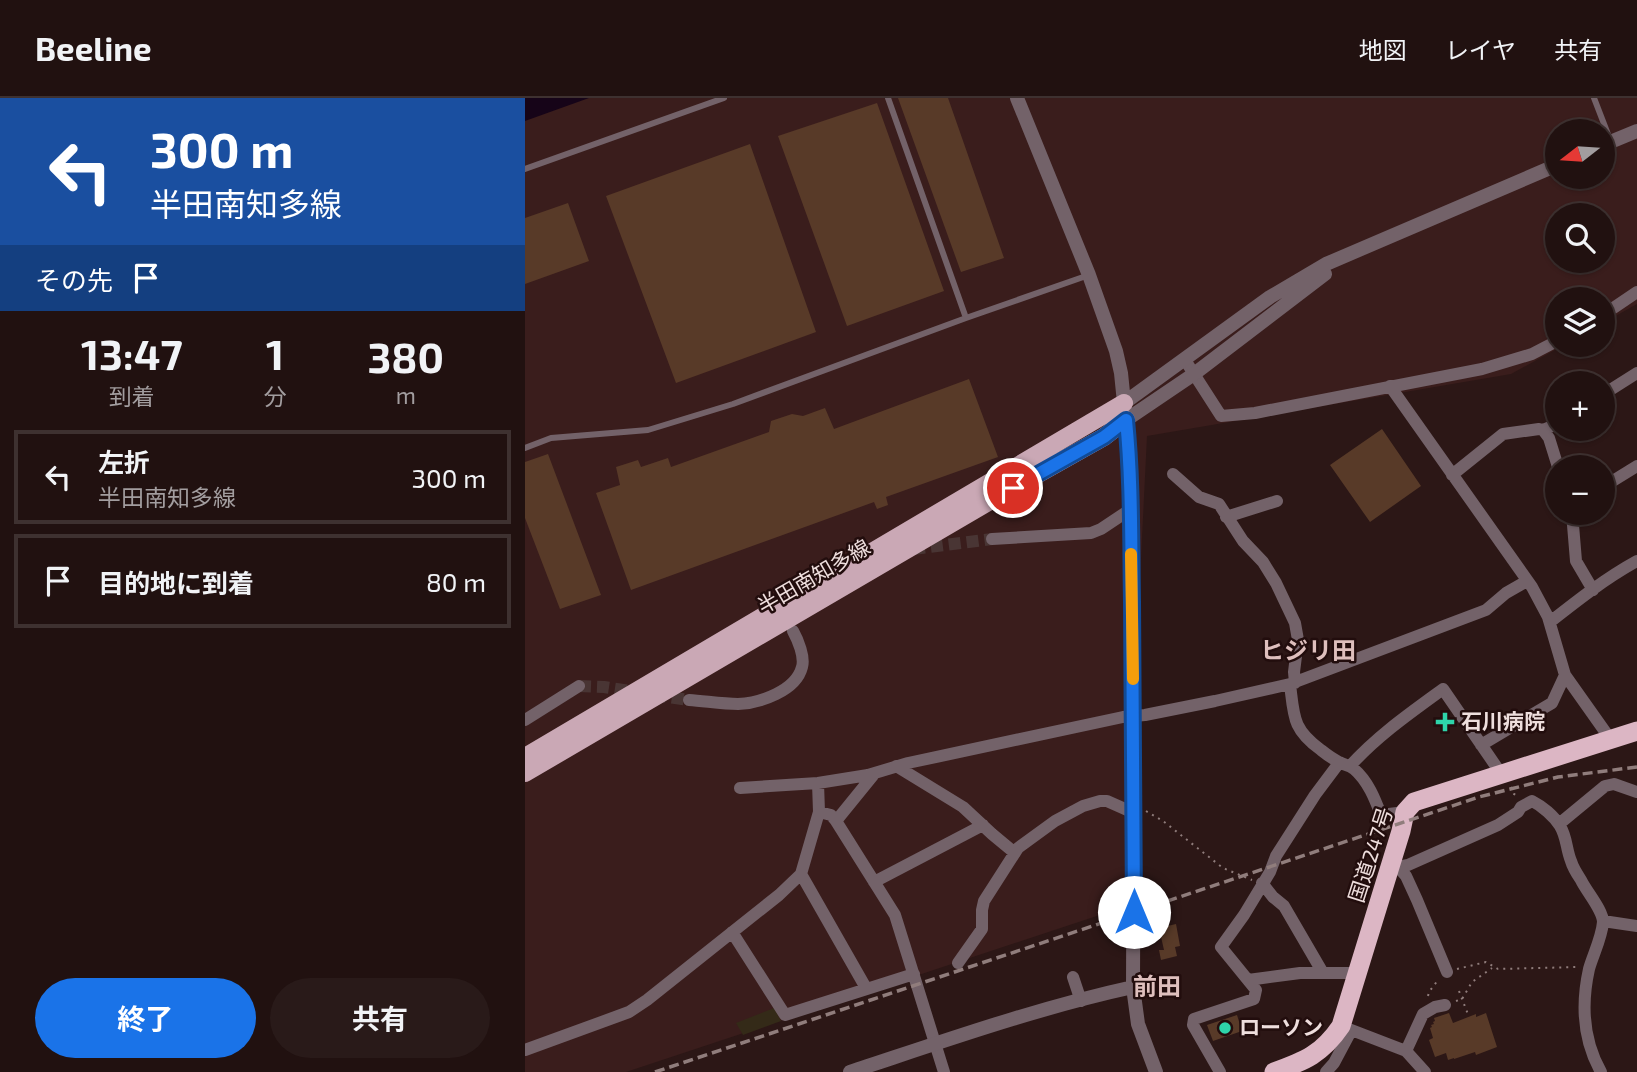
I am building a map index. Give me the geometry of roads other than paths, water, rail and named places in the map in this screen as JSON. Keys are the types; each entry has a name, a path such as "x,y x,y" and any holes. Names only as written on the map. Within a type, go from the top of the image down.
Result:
{"highway":[{"name":"国道247号","path":"1275,1072 1321,1051 1334,1036 1346,1029 1357,973 1394,866 1405,812 1414,802 1637,732"}],"main road":[{"name":"半田南知多線","path":"525,757 1125,412"},
{"name":"半田南知多線","path":"525,773 1104,437 1125,412"}],"street":[{"path":"1017,98 1089,275 1116,351 1125,412 1130,462 1134,716 1139,812 1133,988 1138,1024 1156,1072"},
{"path":"1615,140 1637,131"},
{"path":"1125,412 1185,360 1270,297 1327,264 1545,169"},
{"path":"1125,412 1194,373 1330,270 1399,232"},
{"path":"1615,306 1637,292"},
{"path":"1185,360 1220,416 1255,413 1482,369 1532,355 1545,348"},
{"path":"1615,387 1637,373"},
{"path":"1390,386 1527,582 1550,622 1565,675 1611,740"},
{"path":"1452,475 1503,434 1543,430 1549,438 1554,455"},
{"path":"1615,479 1637,466"},
{"path":"1174,474 1199,497 1219,505 1243,541 1263,562 1289,607 1298,640 1292,710 1302,734 1344,764 1367,785 1381,815 1405,812"},
{"path":"1226,517 1277,501"},
{"path":"992,539 1091,533 1131,509"},
{"path":"1573,525 1576,561 1593,590"},
{"path":"1550,622 1637,561"},
{"path":"740,788 818,783 875,773 896,766 1293,683 1486,610 1506,593 1527,582"},
{"path":"689,700 736,704 779,692 790,685 798,677 803,660 793,631"},
{"path":"1481,745 1552,703 1565,675"},
{"path":"525,720 579,686"},
{"path":"1220,1072 1193,1025 1194,1019 1254,999 1256,990 1221,947 1244,915 1270,872 1276,856 1315,795 1344,764 1443,689 1502,775"},
{"path":"896,766 964,807 1015,853"},
{"path":"836,821 875,773"},
{"path":"525,1049 629,1012 779,895 801,874 819,812 818,783"},
{"path":"1559,824 1605,786 1613,784 1637,792"},
{"path":"958,963 982,929 984,901 1018,848 1055,821 1083,806 1100,801 1139,812"},
{"path":"1394,866 1408,864 1498,825 1532,801 1540,805 1559,824 1570,860 1603,921 1590,967 1585,1029 1592,1056 1601,1072"},
{"path":"819,812 831,815 836,821 895,915 944,1072"},
{"path":"874,882 983,825"},
{"path":"1394,866 1406,876 1447,972"},
{"path":"801,874 866,988"},
{"path":"1262,884 1283,905 1323,973"},
{"path":"1603,921 1637,926"},
{"path":"732,932 785,1015 914,974"},
{"path":"1248,981 1300,973 1357,973"},
{"path":"1073,977 1081,1001"},
{"path":"850,1072 1042,1011 1133,988"},
{"path":"1406,1051 1423,1014 1445,1005"},
{"path":"1326,1072 1334,1063 1346,1029 1406,1051 1425,1072"}],"lane":[{"path":"525,169 724,98"},
{"path":"888,98 966,318"},
{"path":"1594,98 1600,119"},
{"path":"525,448 551,438 648,429 733,404 1089,275"}],"tunnel":[{"path":"913,549 992,539"},
{"path":"579,686 637,692"},
{"path":"654,695 689,700"}],"railway":[{"path":"655,1072 1479,797 1558,777 1637,767"}],"place":[{"name":"石川病院","path":"1445,722"},
{"name":"ローソン","path":"1225,1028"}],"district":[{"name":"ヒジリ田","path":"1308,651"},
{"name":"前田","path":"1157,987"}]}
